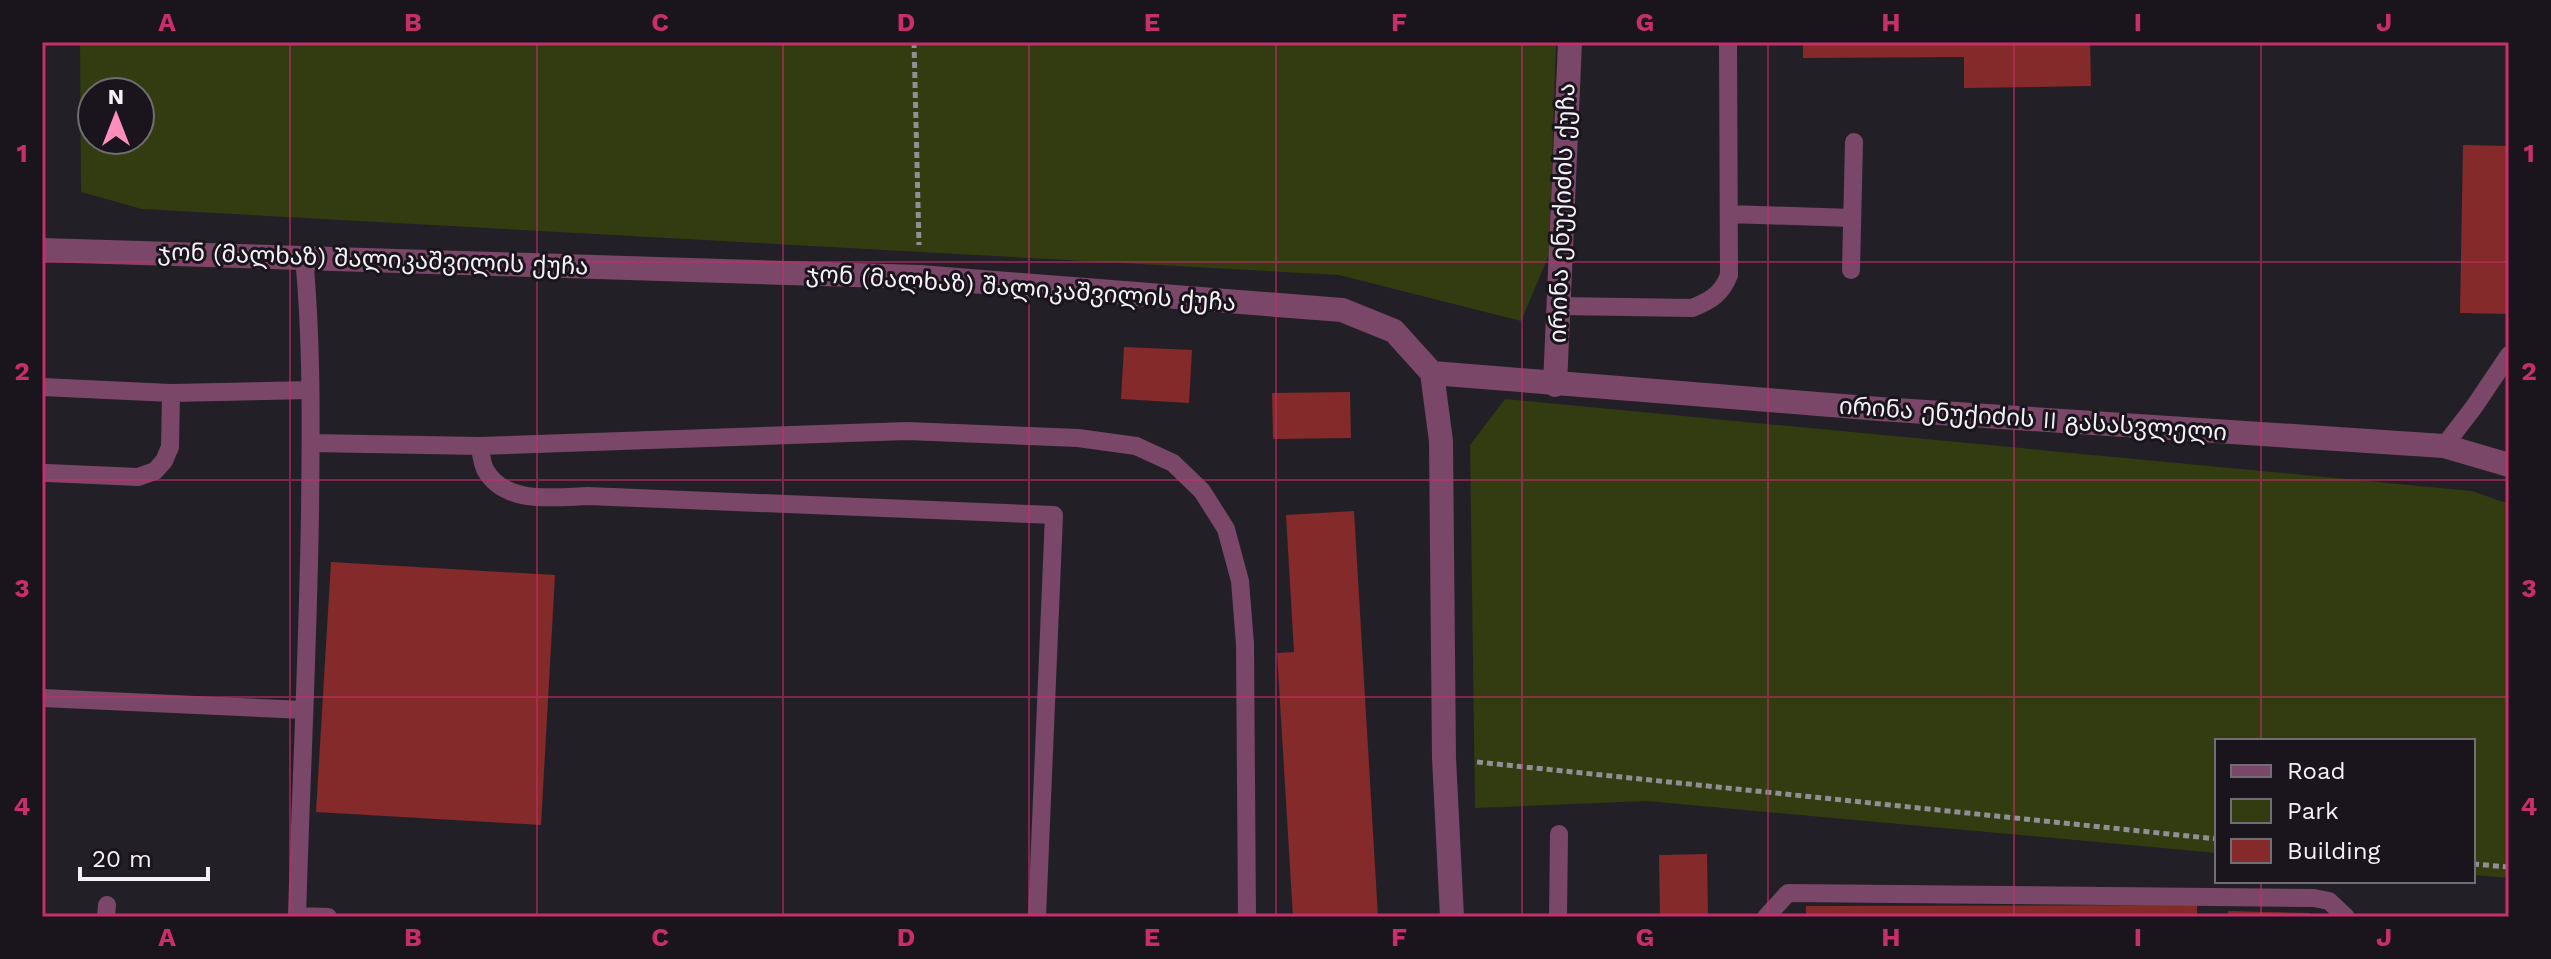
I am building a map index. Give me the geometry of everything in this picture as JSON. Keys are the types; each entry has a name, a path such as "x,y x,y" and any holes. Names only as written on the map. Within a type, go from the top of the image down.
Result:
{"street":[{"name":"ირინა ენუქიძის ქუჩა","path":"1555,385 1570,42"},
{"name":"ჯონ (მალხაზ) შალიკაშვილის ქუჩა","path":"42,250 920,277 1342,310 1394,331 1432,373"},
{"name":"ირინა ენუქიძის II გასასვლელი","path":"1432,373 1864,408 2444,446 2509,465"},
{"path":"1432,373 1441,441 1444,758 1452,917"}],"lane":[{"path":"1558,306 1692,308 1710,301 1724,288 1729,275 1728,42"},
{"path":"1851,270 1854,142"},
{"path":"1729,214 1852,218"},
{"path":"304,257 311,443 297,916 328,917"},
{"path":"2444,446 2509,355"},
{"path":"42,387 171,393 310,390"},
{"path":"47,473 138,477 155,471 170,447 171,393"},
{"path":"311,443 480,446 907,431 1078,438 1136,446 1173,463 1202,491 1226,529 1240,581 1245,644 1247,917"},
{"path":"480,446 485,471 503,489 535,498 588,496 1054,515 1037,917"},
{"path":"42,698 304,710"},
{"path":"1558,917 1559,834"},
{"path":"1766,917 1788,893 2314,898 2346,917"}],"path":[{"path":"914,42 920,277"},
{"path":"1444,758 2215,839"},
{"path":"2475,864 2509,867"}],"green space":[{"path":"80,42 1556,42 1549,255 1521,321 1339,275 142,209 81,192 81,156 156,156 156,76 80,76"},
{"path":"1505,399 2472,491 2509,504 2509,878 2475,875 2475,739 2215,739 2215,853 1647,801 1475,808 1470,445"}],"building":[{"path":"1803,42 2090,42 2091,86 1964,88 1964,57 1803,58"},
{"path":"2463,145 2509,146 2509,314 2460,313"},
{"path":"1124,347 1192,350 1189,403 1121,399"},
{"path":"1350,392 1351,438 1273,439 1272,393"},
{"path":"1354,511 1378,917 1293,917 1277,653 1294,652 1286,515"},
{"path":"331,562 555,575 541,825 316,812"},
{"path":"1707,854 1708,917 1660,917 1659,855"},
{"path":"2197,905 2197,917 1806,917 1806,906"},
{"path":"2228,911 2310,913 2310,917 2228,917"}]}
